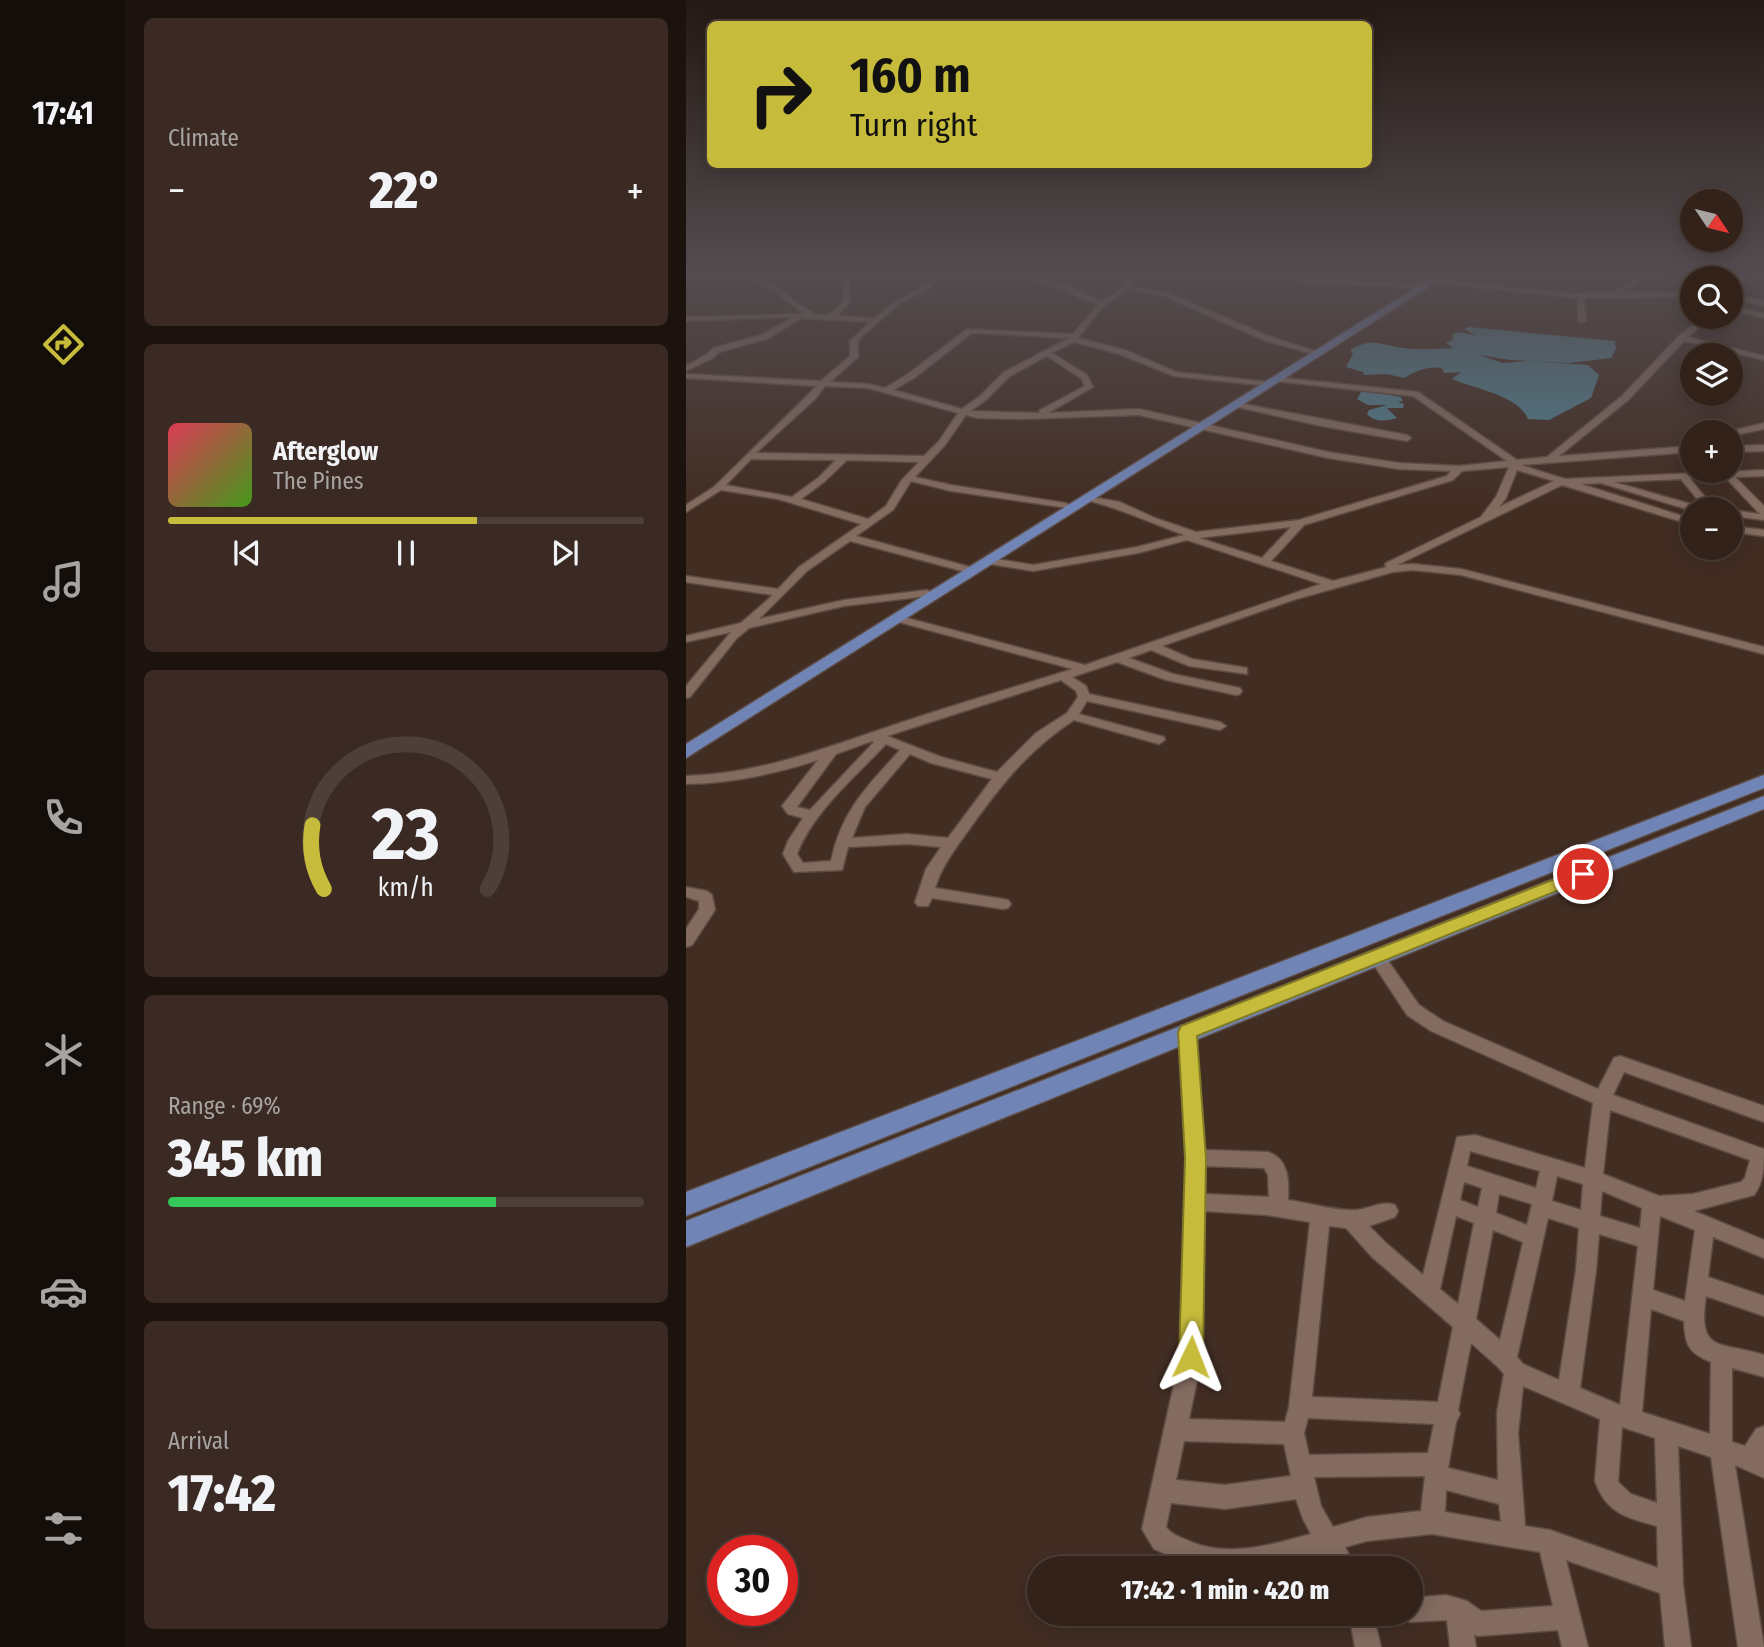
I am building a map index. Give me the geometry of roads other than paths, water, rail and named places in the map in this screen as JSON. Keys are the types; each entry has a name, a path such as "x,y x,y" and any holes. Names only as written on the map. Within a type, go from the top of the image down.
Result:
{"main road":[{"path":"686,742 1322,350"},
{"path":"686,752 1206,422"},
{"path":"686,1204 1764,781"},
{"path":"686,1234 1764,802"},
{"path":"1276,972 1291,992"}],"street":[{"path":"686,369 716,350"},
{"path":"686,509 719,487 812,397 822,384 854,357 854,350"},
{"path":"887,390 945,350"},
{"path":"686,694 743,625 781,593 803,569 894,504 908,478 927,459 963,412 983,398 1007,374 1055,350"},
{"path":"1115,350 1174,374 1347,389 1386,389 1415,394 1514,465 1560,482 1680,518"},
{"path":"1303,350 1316,354"},
{"path":"1549,460 1625,398 1671,350"},
{"path":"1731,350 1764,358"},
{"path":"1036,416 1089,387 1084,377 1072,367 1049,354"},
{"path":"686,376 868,386 963,412 986,415 1036,416 1123,411 1206,422 1370,463 1459,469 1680,450"},
{"path":"1236,404 1312,424 1389,435"},
{"path":"1743,430 1764,426"},
{"path":"1652,451 1680,445"},
{"path":"1743,449 1764,448"},
{"path":"749,456 927,459"},
{"path":"794,500 844,458"},
{"path":"1484,519 1500,498 1514,465"},
{"path":"990,561 1033,568 1138,550 1192,537 1300,523 1450,478 1459,469"},
{"path":"1743,473 1764,473"},
{"path":"686,780 715,781 730,778 877,739 1118,658 1242,612 1377,572 1560,482 1680,475"},
{"path":"1634,477 1643,493"},
{"path":"908,478 1065,506"},
{"path":"1595,480 1680,502"},
{"path":"1689,483 1700,497"},
{"path":"1736,483 1764,512"},
{"path":"719,487 794,500 870,523"},
{"path":"1750,496 1764,495"},
{"path":"1089,498 1117,503 1192,537 1335,585"},
{"path":"1743,514 1764,517"},
{"path":"1263,563 1300,523"},
{"path":"1743,530 1764,533"},
{"path":"848,537 966,569"},
{"path":"1377,572 1413,567 1461,572 1764,651"},
{"path":"686,579 781,593"},
{"path":"686,639 844,603 927,593"},
{"path":"899,619 1084,668"},
{"path":"1150,645 1189,662 1243,671"},
{"path":"1118,658 1196,685 1236,691"},
{"path":"1003,904 924,897 928,877 1000,777 1041,736 1072,716 1084,697 1082,689 1062,675"},
{"path":"1084,697 1220,726"},
{"path":"1072,716 1159,740"},
{"path":"877,739 955,766 1000,777"},
{"path":"877,739 792,846 792,859 799,868 837,866 842,843 859,804 909,748"},
{"path":"814,815 793,811 789,806 831,752"},
{"path":"842,843 907,839 951,843"},
{"path":"686,892 702,895 707,899 707,910 686,941"},
{"path":"1376,956 1413,1010 1425,1019 1602,1100 1762,1156 1754,1183 1747,1189 1693,1203 1654,1203"},
{"path":"1188,1032 1196,1158 1191,1357 1154,1529 1162,1541 1203,1559 1228,1562 1272,1557 1367,1530 1432,1522 1550,1542 1671,1585"},
{"path":"1568,1393 1591,1222 1602,1100 1620,1063 1764,1114"},
{"path":"1429,1291 1463,1143 1475,1143 1593,1180 1764,1249"},
{"path":"1196,1158 1268,1160 1276,1165 1278,1171 1279,1208"},
{"path":"1514,1537 1508,1395 1510,1366 1550,1166"},
{"path":"1456,1171 1591,1222 1648,1240"},
{"path":"1432,1522 1436,1470 1449,1415 1463,1325 1492,1183"},
{"path":"1196,1202 1279,1208 1352,1221 1366,1220 1388,1211"},
{"path":"1654,1203 1643,1296 1621,1416 1605,1481 1614,1499 1669,1518"},
{"path":"1448,1204 1534,1237"},
{"path":"1320,1215 1300,1407 1293,1433 1311,1511 1337,1556"},
{"path":"1352,1221 1379,1250 1429,1291 1510,1366 1621,1416 1721,1448 1757,1463 1764,1437"},
{"path":"1704,1224 1695,1315 1696,1341 1701,1347 1726,1357 1764,1366"},
{"path":"1697,1287 1706,1286 1764,1306"},
{"path":"1643,1296 1695,1315"},
{"path":"1726,1357 1721,1365 1721,1448 1751,1647"},
{"path":"1300,1407 1449,1415"},
{"path":"1175,1430 1293,1433"},
{"path":"1666,1430 1671,1585 1678,1647"},
{"path":"1162,1490 1225,1497 1302,1476 1436,1470 1511,1495"},
{"path":"1550,1542 1575,1647"},
{"path":"1423,1609 1446,1607 1458,1610 1478,1624 1567,1617"},
{"path":"1458,1610 1463,1647"},
{"path":"1364,1626 1368,1647"}],"water":[{"path":"1350,350 1616,350 1611,358 1569,363 1510,360 1479,355 1503,363 1528,361 1588,365 1599,375 1591,398 1549,420 1528,419 1523,411 1506,398 1452,379 1461,372 1444,373 1442,368 1431,368 1404,378 1387,374 1364,375 1363,372 1346,367 1353,354"},
{"path":"1361,392 1401,397 1403,401 1398,402 1404,404 1403,408 1387,408 1397,418 1381,421 1370,417 1367,414 1369,410 1387,405 1368,405 1357,399"}]}
